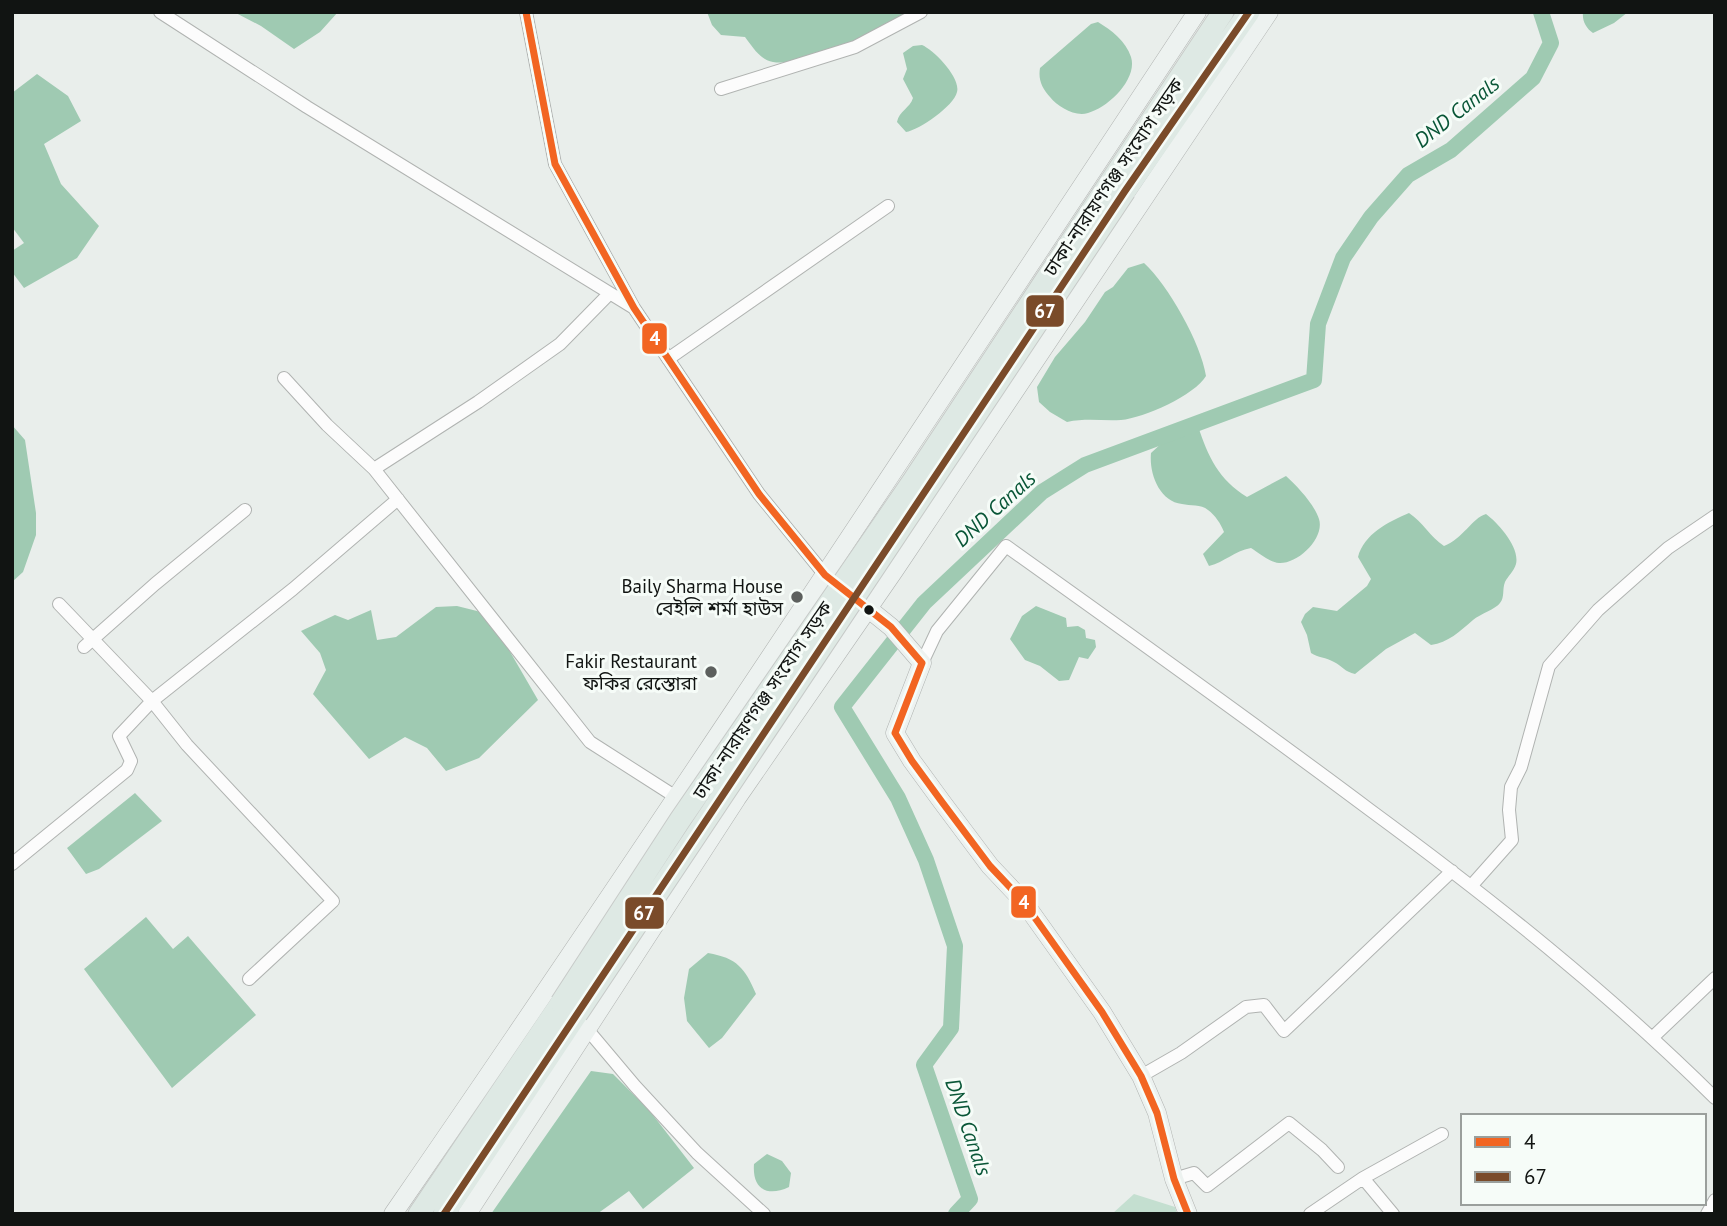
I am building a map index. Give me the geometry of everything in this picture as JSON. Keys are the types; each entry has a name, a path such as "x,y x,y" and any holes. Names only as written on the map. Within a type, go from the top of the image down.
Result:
{"main road":[{"name":"ঢাকা-নারায়ণগঞ্জ সংযোগ সড়ক","path":"419,1214 529,1067 575,1015 1155,130 1223,12"},
{"name":"ঢাকা-নারায়ণগঞ্জ সংযোগ সড়ক","path":"1155,130 1249,12"},
{"name":"ঢাকা-নারায়ণগঞ্জ সংযোগ সড়ক","path":"444,1214 529,1067"}],"street":[{"path":"160,12 318,114 634,308"},
{"path":"526,12 555,164 634,308 759,494 825,575 891,627 916,657"},
{"path":"721,89 855,47 920,12"},
{"path":"764,1214 697,1153 575,1015 737,798 868,608 1155,130 1197,12"},
{"path":"467,1214 529,1067 676,797 825,575 1155,130 1269,12"},
{"path":"668,359 888,206"},
{"path":"374,469 478,402 560,344 609,294"},
{"path":"284,378 327,425 374,469 590,742 676,797"},
{"path":"12,864 127,770 131,761 119,736 152,701 293,589 398,499"},
{"path":"88,643 245,510"},
{"path":"1472,886 1512,840 1509,810 1511,787 1521,766 1549,666 1577,631 1613,596 1668,548 1715,516"},
{"path":"1188,1214 1174,1179 1165,1138 1141,1076 1102,1012 1023,901 982,855 912,761 895,733 916,657 1006,546 1290,750 1472,886 1549,948 1652,1038 1715,1098"},
{"path":"59,604 88,643 152,701 187,745 333,901 249,979"},
{"path":"1141,1076 1181,1053 1246,1007 1264,1005 1284,1031 1452,871"},
{"path":"1652,1038 1715,978"},
{"path":"393,1214 529,1067"},
{"path":"1174,1179 1194,1173 1207,1186 1289,1123 1338,1167"},
{"path":"1310,1214 1363,1178 1442,1134"},
{"path":"1363,1178 1393,1214"},
{"path":"1707,1214 1715,1200"}],"shaded area":[{"path":"234,12 338,12 320,32 294,49 261,26"},
{"path":"707,12 912,12 844,46 804,59 773,62 764,59 745,37 721,35 712,25"},
{"path":"1583,12 1628,12 1614,23 1593,33 1585,24"},
{"path":"1098,22 1113,32 1126,46 1131,57 1130,74 1120,91 1104,105 1088,113 1072,112 1057,104 1047,94 1040,80 1040,68 1091,24"},
{"path":"922,45 951,72 957,92 950,104 935,116 906,132 897,122 913,98 903,79 907,69 903,53 913,46"},
{"path":"37,74 68,96 81,121 44,144 61,184 99,226 77,258 24,288 12,272 12,251 24,243 12,227 12,93"},
{"path":"1144,263 1163,285 1182,315 1198,348 1206,376 1180,398 1142,415 1121,420 1067,422 1039,402 1037,387 1055,357 1085,322 1105,292 1113,287 1128,268"},
{"path":"12,425 25,440 36,513 36,535 23,572 12,582"},
{"path":"1198,426 1216,467 1229,483 1247,497 1286,476 1305,496 1317,513 1320,526 1314,542 1302,555 1279,563 1251,548 1209,566 1203,554 1224,532 1221,526 1205,508 1167,498 1157,485 1151,461 1151,453 1164,441"},
{"path":"1409,513 1444,546 1457,539 1481,516 1486,514 1496,523 1507,536 1516,557 1515,567 1505,582 1500,603 1443,642 1431,645 1415,633 1386,649 1355,674 1331,660 1311,653 1301,622 1305,614 1313,607 1337,611 1367,586 1371,579 1358,557 1361,549 1371,535"},
{"path":"457,606 481,612 505,643 538,700 479,758 446,771 427,748 405,737 369,759 313,694 326,670 320,653 301,631 335,615 348,620 371,610 377,640 396,637 436,607"},
{"path":"1036,606 1066,618 1067,627 1078,626 1085,630 1086,638 1095,640 1096,647 1088,659 1079,657 1069,680 1059,681 1040,666 1025,660 1010,639 1022,616"},
{"path":"135,793 162,821 99,869 86,874 67,848"},
{"path":"146,917 173,949 188,936 256,1015 172,1088 84,969"},
{"path":"708,953 726,958 739,966 756,994 722,1038 709,1048 687,1021 684,998 689,969"},
{"path":"591,1071 613,1074 649,1110 694,1168 643,1209 629,1191 597,1214 491,1214"},
{"path":"767,1154 782,1161 791,1173 789,1187 768,1191 759,1185 754,1164"},
{"path":"1134,1194 1175,1207 1177,1214 1112,1214"}],"waterway":[{"name":"DND Canals","path":"956,1214 970,1199 924,1065 951,1028 955,946 926,860 898,798 842,707 924,603 1042,492 1085,465 1314,380 1318,324 1343,258 1371,217 1408,175 1451,150 1533,78 1551,43 1541,12"}],"transit line":[{"name":"4","path":"526,12 555,164 634,308 759,494 825,575 891,627 922,663 895,733 912,761 990,866 1023,901 1102,1012 1141,1076 1157,1113 1174,1179 1188,1214"},
{"name":"67","path":"444,1214 1125,191 1249,12"}],"place":[{"name":"Baily Sharma House বেইলি শর্মা হাউস","path":"797,597"},
{"name":"Fakir Restaurant ফকির রেস্তোরা","path":"711,672"}]}
